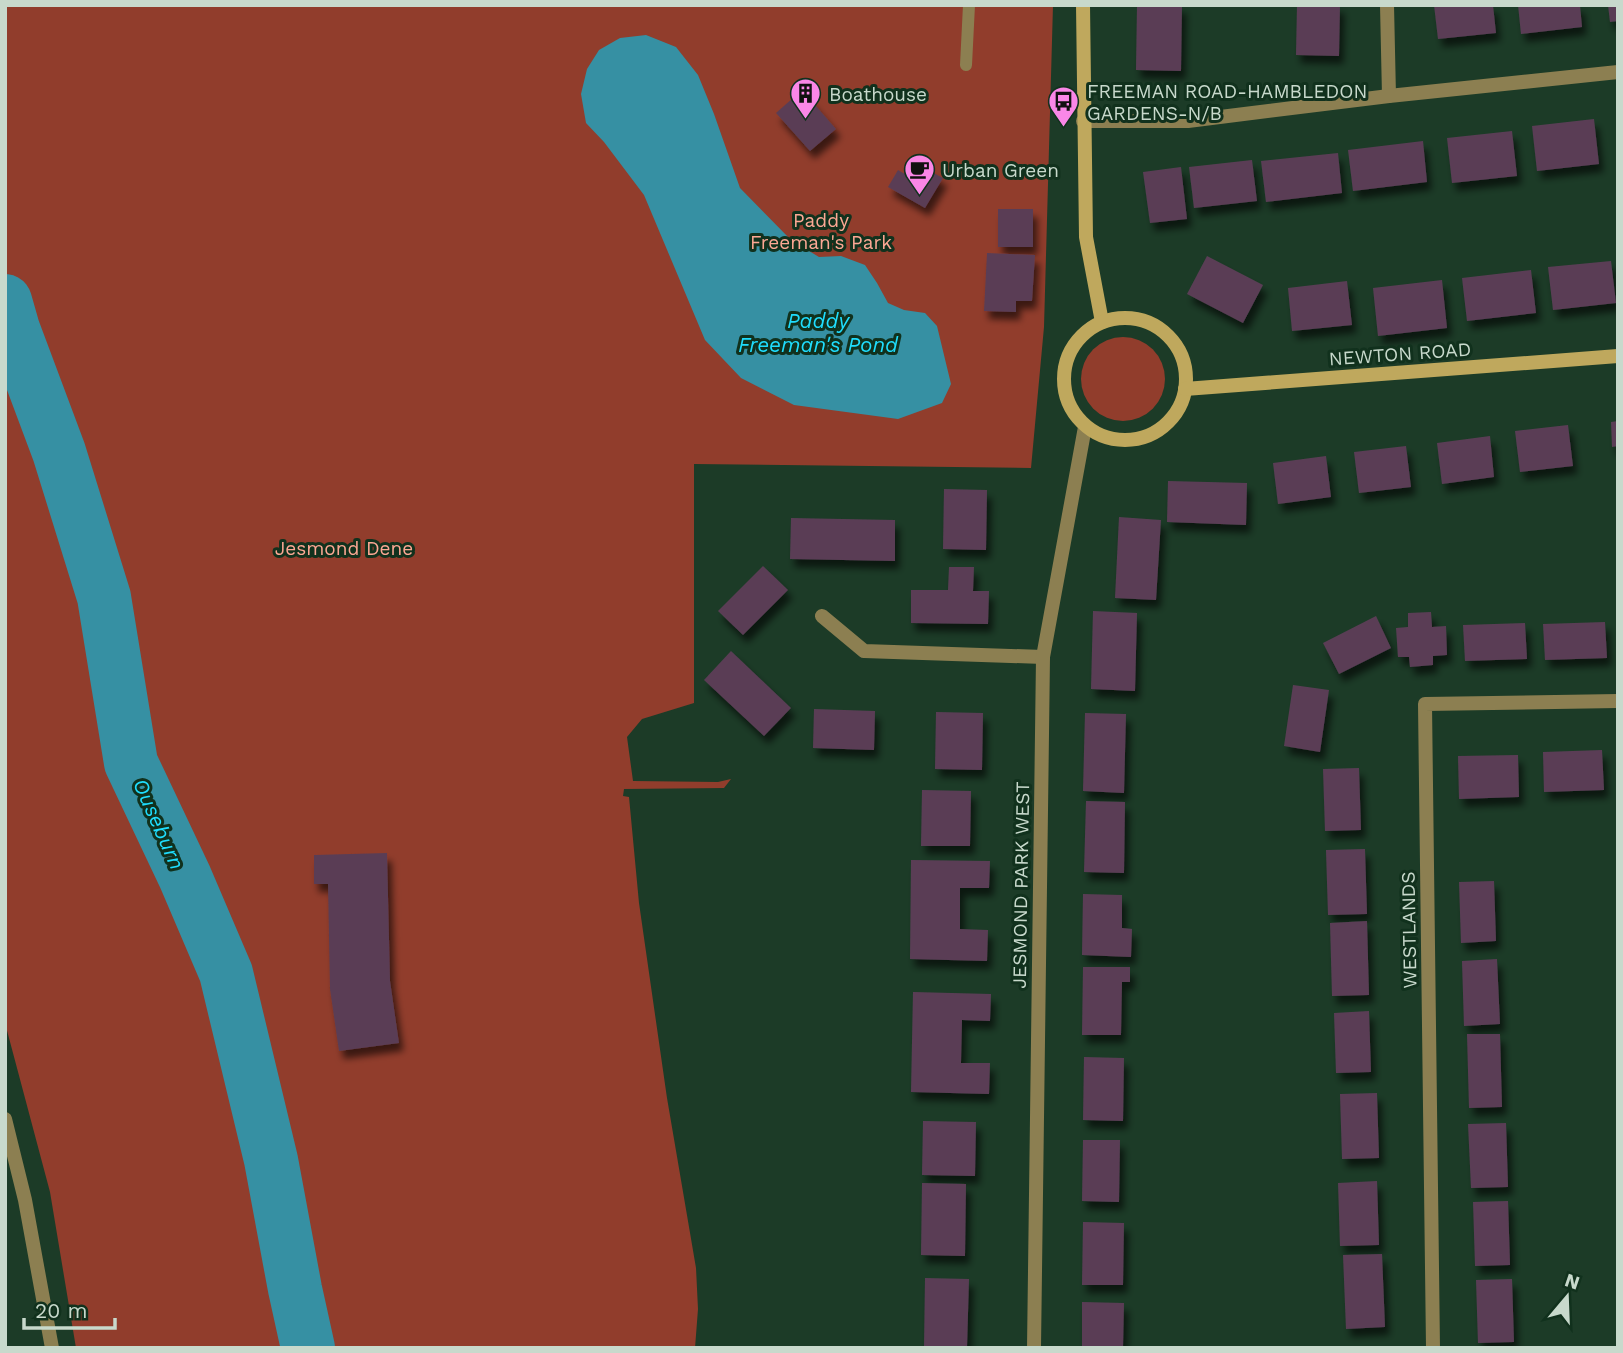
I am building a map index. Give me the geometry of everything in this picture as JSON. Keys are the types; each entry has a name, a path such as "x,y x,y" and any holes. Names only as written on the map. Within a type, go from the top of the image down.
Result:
{"street":[{"path":"1083,5 1086,237 1102,322"},
{"path":"1387,5 1389,96"},
{"path":"1083,121 1188,121 1618,72"},
{"path":"1120,318 1138,319 1156,326 1170,337 1181,353 1186,371 1185,390 1180,407 1169,422 1154,433 1137,439 1119,440 1101,436 1085,427 1072,410 1064,391 1064,370 1071,349 1084,333 1102,322 1120,318"},
{"name":"NEWTON ROAD","path":"1185,390 1618,356"},
{"name":"JESMOND PARK WEST","path":"1034,1348 1044,657 1085,427"},
{"path":"822,616 864,651 1044,657"},
{"name":"WESTLANDS","path":"1433,1348 1425,704 1618,701"},
{"path":"5,1119 24,1200 52,1348"}],"lane":[{"path":"967,65 969,5"}],"green space":[{"name":"Jesmond Dene","path":"5,5 1053,5 1044,327 1031,468 694,464 694,703 642,719 627,737 633,781 718,782 731,779 724,788 624,789 623,796 629,797 639,903 667,1098 696,1268 698,1309 695,1348 76,1348 50,1192 5,1023"},
{"path":"1123,337 1146,344 1158,356 1165,379 1158,402 1146,414 1123,421 1100,414 1088,402 1081,379 1088,356 1100,344"}],"water":[{"name":"Paddy Freeman's Pond","path":"646,35 676,47 698,75 740,188 791,240 819,257 841,256 865,265 888,303 904,310 925,313 937,326 951,384 942,403 898,419 794,405 741,378 705,340 644,195 586,123 581,94 587,69 599,50 620,38"}],"building":[{"path":"1137,5 1182,5 1181,71 1136,70"},
{"path":"1297,5 1340,5 1339,56 1296,55"},
{"path":"1434,5 1493,5 1496,33 1438,39"},
{"path":"1518,5 1580,5 1582,27 1521,34"},
{"path":"1608,5 1618,5 1618,21 1610,22"},
{"name":"Boathouse","path":"802,90 836,129 810,151 776,113"},
{"path":"1594,119 1599,164 1537,171 1532,126"},
{"path":"1512,131 1517,176 1452,183 1447,138"},
{"path":"1423,141 1427,182 1353,191 1348,150"},
{"path":"1338,153 1342,193 1266,202 1261,161"},
{"path":"1252,160 1257,201 1194,208 1189,167"},
{"path":"1181,167 1187,219 1150,223 1143,172"},
{"name":"Urban Green","path":"924,168 943,178 925,208 888,187 898,170 917,181"},
{"path":"998,209 1033,209 1033,247 998,247"},
{"path":"987,253 1035,255 1032,301 1016,301 1016,312 984,311"},
{"path":"1207,256 1263,285 1243,323 1187,294"},
{"path":"1611,261 1616,303 1553,310 1548,267"},
{"path":"1531,270 1536,313 1467,321 1462,278"},
{"path":"1442,280 1447,328 1378,336 1373,288"},
{"path":"1347,281 1352,325 1292,331 1288,288"},
{"path":"1618,421 1618,446 1612,447 1611,422"},
{"path":"1568,425 1573,466 1520,472 1515,431"},
{"path":"1490,436 1494,477 1442,484 1437,443"},
{"path":"1406,446 1411,487 1359,493 1354,452"},
{"path":"1326,456 1331,497 1278,504 1273,463"},
{"path":"1168,481 1247,483 1246,525 1167,522"},
{"path":"944,489 987,490 986,550 943,549"},
{"path":"1119,517 1161,520 1156,600 1115,598"},
{"path":"791,518 895,520 895,561 790,559"},
{"path":"763,566 788,590 743,635 718,611"},
{"path":"949,567 974,567 973,591 989,591 988,624 911,623 911,590 948,590"},
{"path":"1093,611 1137,613 1135,691 1091,689"},
{"path":"1431,612 1432,627 1446,626 1447,655 1433,656 1433,665 1410,667 1409,657 1398,657 1396,628 1408,627 1408,613"},
{"path":"1376,616 1391,648 1339,674 1323,643"},
{"path":"1605,622 1607,658 1545,660 1543,624"},
{"path":"1525,623 1527,659 1465,661 1463,625"},
{"path":"731,651 791,708 764,736 704,680"},
{"path":"1293,685 1329,690 1320,752 1284,746"},
{"path":"814,709 875,711 874,750 813,748"},
{"path":"936,712 983,713 982,770 935,769"},
{"path":"1085,713 1126,714 1124,793 1083,791"},
{"path":"1602,750 1604,790 1544,792 1543,752"},
{"path":"1518,755 1519,797 1459,799 1458,756"},
{"path":"1359,768 1361,830 1325,831 1323,769"},
{"path":"922,790 971,791 970,846 921,846"},
{"path":"1086,801 1125,802 1124,873 1084,872"},
{"path":"1365,849 1367,914 1328,915 1326,850"},
{"path":"387,853 390,981 399,1043 339,1051 330,989 328,884 314,884 314,855"},
{"path":"911,860 990,861 989,888 960,888 960,929 988,930 987,961 910,959"},
{"path":"1494,881 1496,941 1461,943 1459,882"},
{"path":"1083,894 1122,895 1122,928 1132,929 1131,957 1082,955"},
{"path":"1367,921 1369,995 1332,996 1330,923"},
{"path":"1497,959 1500,1024 1464,1026 1462,961"},
{"path":"1083,967 1130,967 1130,982 1122,982 1121,1035 1082,1035"},
{"path":"913,992 991,994 990,1021 962,1020 961,1063 990,1063 989,1094 911,1092"},
{"path":"1369,1011 1371,1072 1336,1073 1334,1013"},
{"path":"1467,1034 1500,1034 1502,1107 1469,1108"},
{"path":"1084,1057 1124,1058 1123,1121 1083,1120"},
{"path":"1377,1093 1379,1158 1342,1159 1340,1094"},
{"path":"923,1121 976,1122 975,1176 922,1175"},
{"path":"1506,1123 1508,1187 1471,1188 1468,1124"},
{"path":"1083,1140 1120,1140 1119,1202 1082,1201"},
{"path":"1377,1181 1379,1245 1340,1246 1338,1183"},
{"path":"922,1183 966,1184 965,1256 921,1255"},
{"path":"1508,1201 1510,1265 1475,1266 1473,1202"},
{"path":"1083,1222 1124,1223 1123,1285 1082,1285"},
{"path":"1382,1254 1385,1327 1346,1329 1343,1255"},
{"path":"925,1278 969,1279 967,1348 924,1348"},
{"path":"1512,1279 1514,1342 1478,1343 1476,1280"},
{"path":"1082,1302 1124,1303 1123,1348 1082,1348"}],"waterway":[{"name":"Ouseburn","path":"5,301 59,452 104,597 131,763 185,877 226,973 271,1160 308,1348"}],"place":[{"name":"Boathouse","path":"806,121"},
{"name":"FREEMAN ROAD-HAMBLEDON GARDENS-N/B","path":"1064,129"},
{"name":"Urban Green","path":"919,197"}],"park label":[{"name":"Paddy Freeman's Park","path":"821,231"}]}
